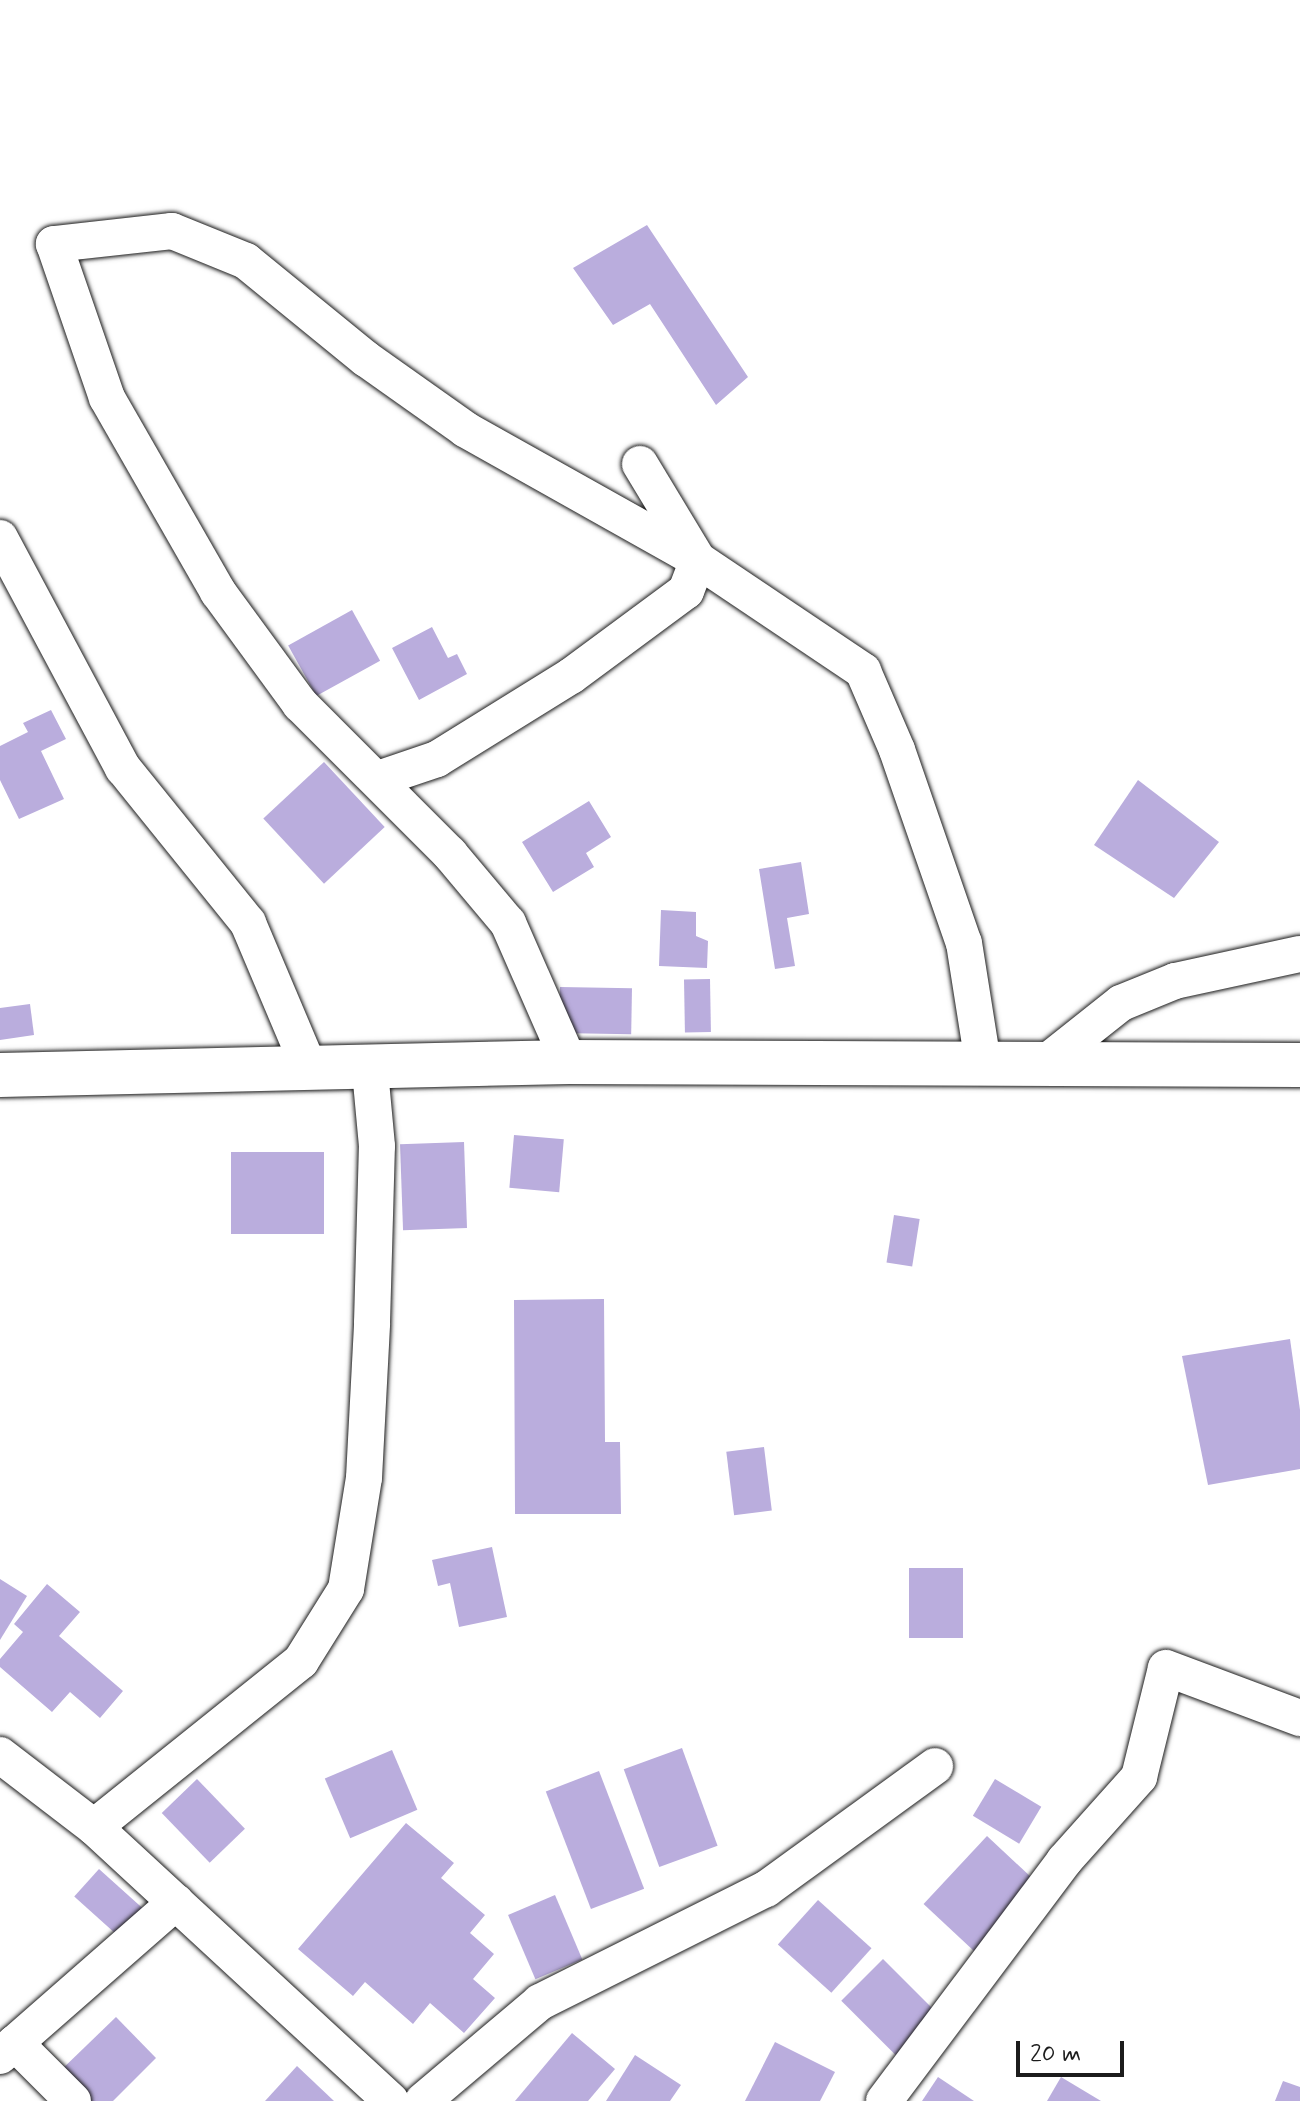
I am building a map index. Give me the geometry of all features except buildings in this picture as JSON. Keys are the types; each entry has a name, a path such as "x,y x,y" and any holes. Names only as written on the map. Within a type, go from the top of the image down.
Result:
{"street":[{"path":"569,1062 508,923 378,779 300,704 218,592 107,398 54,244 172,231 246,261 366,359 465,429 698,560 863,671 897,750 964,943 983,1063"},
{"path":"640,464 698,560"},
{"path":"0,538 123,768 248,923 310,1070"},
{"path":"378,779 437,759 571,676 686,591 698,560"},
{"path":"1044,1064 1121,1003 1175,981 1300,954"},
{"path":"0,1075 370,1070 569,1062 1300,1065"},
{"path":"94,1827 157,1771 301,1661 346,1589 364,1478 371,1354 377,1146 370,1070"},
{"path":"884,2101 1064,1861 1139,1777 1166,1668 1300,1718"},
{"path":"0,1755 94,1827 391,2101"},
{"path":"423,2101 540,2002 766,1889 935,1766"},
{"path":"73,2101 8,2050 176,1902"}]}
